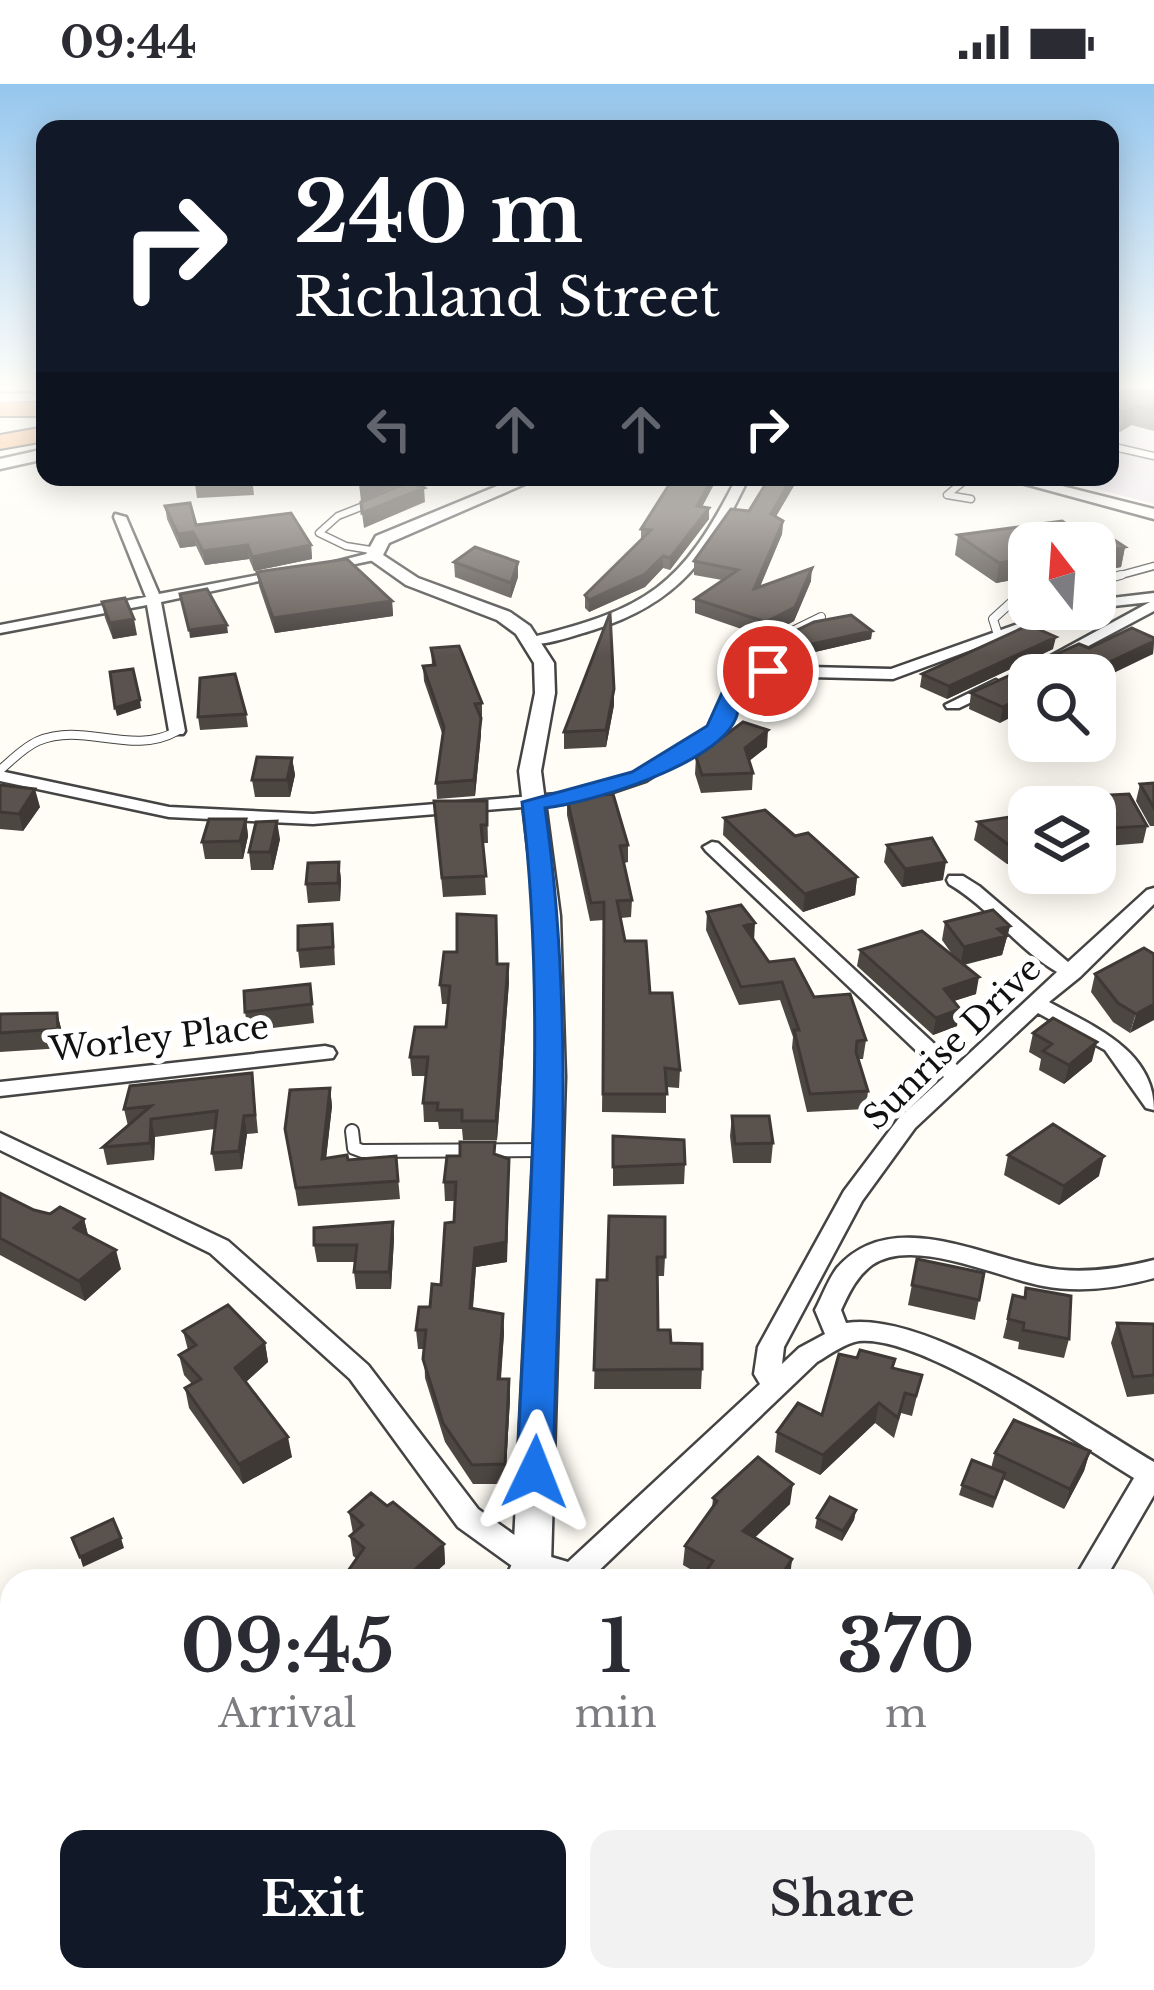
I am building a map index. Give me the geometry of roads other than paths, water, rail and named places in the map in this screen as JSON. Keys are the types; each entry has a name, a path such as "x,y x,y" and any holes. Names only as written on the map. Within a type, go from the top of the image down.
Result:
{"street":[{"path":"375,553 382,540 505,486"},
{"path":"534,641 625,617 667,594 691,568 737,486"},
{"path":"1043,486 1154,514"},
{"path":"120,517 153,597 177,731"},
{"path":"0,629 375,553"},
{"path":"375,553 388,572 497,614 534,641 547,675 530,745 548,913 545,1150 527,1569"},
{"path":"1116,603 1154,601"},
{"path":"1061,654 1154,601"},
{"path":"0,773 169,812 313,819 584,796 640,777 715,730 725,718 731,684 755,672 893,674 1020,630"},
{"path":"953,704 1008,679"},
{"path":"712,847 956,1076"},
{"path":"956,880 992,900 1049,958 1073,973"},
{"name":"Sunrise Drive","path":"778,1384 766,1374 771,1347 852,1197 907,1123 1154,894"},
{"path":"1039,1005 1112,1045 1154,1103"},
{"name":"Worley Place","path":"0,1089 325,1053"},
{"path":"0,1130 1,1141 219,1247 359,1372 468,1518 523,1569"},
{"path":"838,1335 828,1310 837,1286 867,1258 892,1247 942,1248 1070,1280 1154,1269"},
{"path":"580,1569 778,1384 838,1335 882,1330 959,1360 1152,1477 1095,1569"}],"lane":[{"path":"375,553 327,540 319,533 320,526 414,486"},
{"path":"958,486 947,495 971,499"},
{"path":"1116,576 1154,566"},
{"path":"999,638 993,619 1008,606"},
{"path":"755,672 772,640 821,617"},
{"path":"0,773 39,740 74,737 139,745 177,731"},
{"path":"352,1131 354,1148 362,1151 545,1150"}]}
